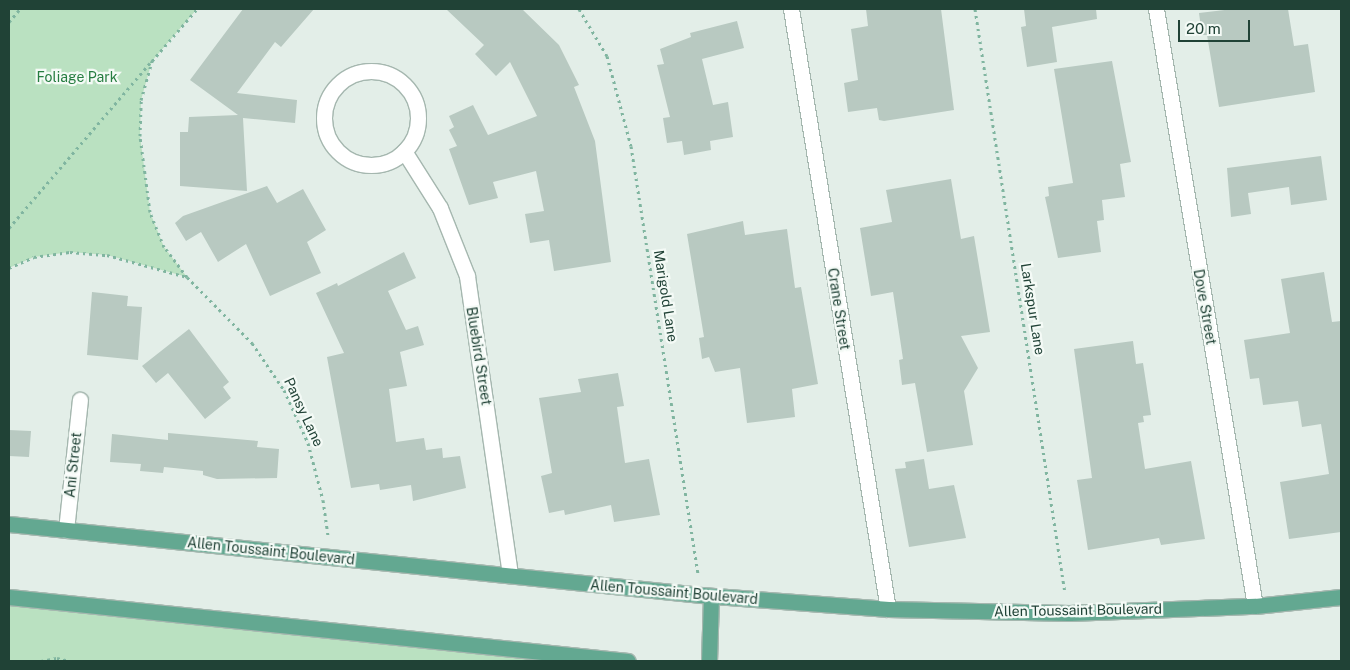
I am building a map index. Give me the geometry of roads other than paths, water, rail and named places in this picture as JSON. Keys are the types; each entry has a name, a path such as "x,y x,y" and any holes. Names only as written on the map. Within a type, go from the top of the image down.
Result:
{"main road":[{"name":"Allen Toussaint Boulevard","path":"9,524 706,596 888,609 1069,613 1255,606 1341,597"},
{"path":"706,596 709,661"},
{"path":"9,597 628,661"}],"street":[{"name":"Crane Street","path":"791,9 888,609"},
{"name":"Dove Street","path":"1156,9 1255,606"},
{"path":"366,71 382,72 407,88 418,116 417,132 404,151 385,164 369,166 340,155 327,135 323,112 337,84 366,71"},
{"name":"Bluebird Street","path":"404,151 440,208 467,276 510,576"},
{"name":"Ani Street","path":"66,530 80,400"}],"park label":[{"name":"Foliage Park","path":"77,77"}]}
